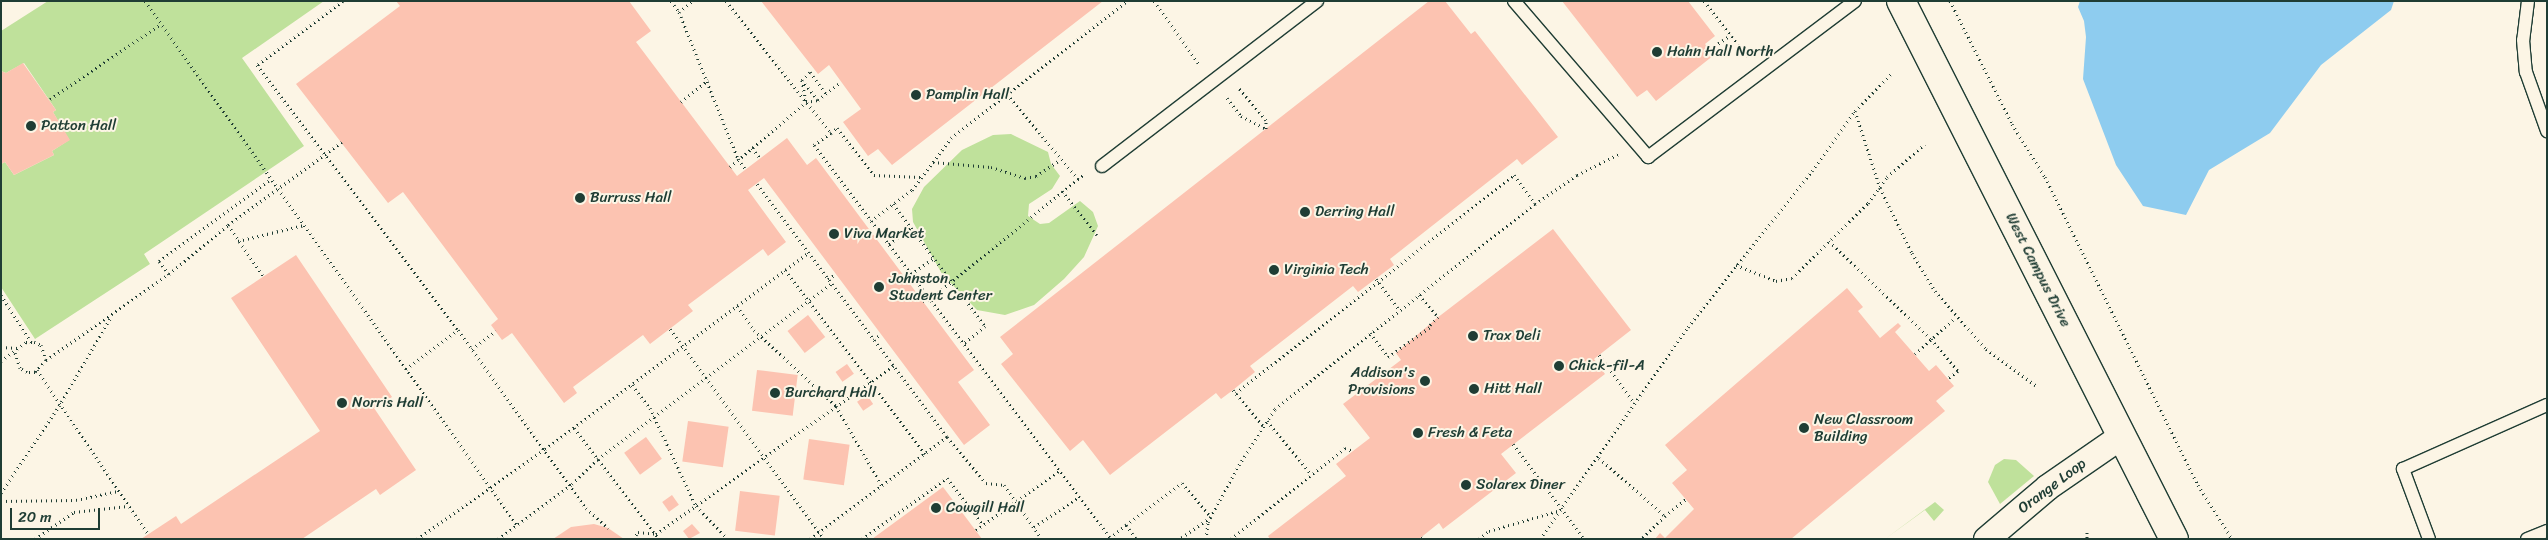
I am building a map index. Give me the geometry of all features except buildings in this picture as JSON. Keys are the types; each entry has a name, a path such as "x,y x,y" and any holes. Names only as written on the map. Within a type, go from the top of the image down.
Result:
{"street":[{"name":"West Campus Drive","path":"1901,1 2174,539"},
{"name":"Orange Loop","path":"1986,539 2047,487 2121,436"}],"lane":[{"path":"1102,166 1215,84 1316,1"},
{"path":"1514,1 1633,143 1648,157 1855,1"},
{"path":"2528,1 2523,40 2526,72 2547,130"},
{"path":"2429,539 2402,469 2547,405"},
{"path":"2527,539 2547,530"}],"path":[{"path":"145,1 517,525"},
{"path":"343,1 257,65 326,153 458,330 572,484 586,508 608,528"},
{"path":"671,1 679,12 708,80 738,159 746,170"},
{"path":"679,12 693,1"},
{"path":"726,1 830,133"},
{"path":"871,221 912,190 951,138 1127,1"},
{"path":"1154,1 1215,84 1241,116 1266,129 1266,120 1238,86 1215,84"},
{"path":"1704,1 1748,56"},
{"path":"1950,1 2012,124 2045,177 2198,485 2232,539"},
{"path":"50,99 161,24"},
{"path":"1710,49 1731,35"},
{"path":"1740,62 1755,51"},
{"path":"802,80 810,72 826,94"},
{"path":"1540,539 1599,458 1634,403 1736,265 1812,171 1856,111 1891,74"},
{"path":"681,102 708,80"},
{"path":"802,80 806,102"},
{"path":"802,80 818,100"},
{"path":"730,167 806,102 818,100 841,82"},
{"path":"1007,94 1078,178"},
{"path":"1856,111 1880,188 1912,253 1956,317 1986,349 2038,387"},
{"path":"921,177 874,176 837,128 814,145 1060,470 1109,538 1182,483 1211,517"},
{"path":"15,353 20,368 27,372 37,370 46,360 169,274 228,225 342,142"},
{"path":"1206,539 1211,517 1267,421 1291,395 1535,204 1577,175 1611,159 1633,143"},
{"path":"1736,265 1776,281 1792,278 1880,188 1887,177 1925,144"},
{"path":"752,148 760,158"},
{"path":"932,162 991,167 1025,178 1036,176 1061,159"},
{"path":"923,301 930,299 952,282 1084,174"},
{"path":"1264,427 1234,392 1514,176 1535,204"},
{"path":"169,274 159,261 271,178"},
{"path":"757,184 947,437 986,483 1004,485 1042,539"},
{"path":"1062,191 1097,235"},
{"path":"893,204 985,326 964,343"},
{"path":"228,225 264,276"},
{"path":"238,241 304,225"},
{"path":"889,244 911,228"},
{"path":"1829,241 1931,339 1958,371 1947,379"},
{"path":"417,539 574,428 808,253"},
{"path":"911,274 934,258"},
{"path":"785,270 925,454"},
{"path":"828,280 836,274"},
{"path":"1377,280 1399,309"},
{"path":"498,539 572,484 598,459 832,284"},
{"path":"1,295 31,342 41,345 46,360"},
{"path":"1370,333 1388,357 1427,328 1438,317 1419,295"},
{"path":"737,306 761,336 836,406 882,486"},
{"path":"1,493 59,406 112,314"},
{"path":"1915,354 1956,317"},
{"path":"670,329 824,539"},
{"path":"406,369 458,330"},
{"path":"472,349 496,331"},
{"path":"874,340 881,334"},
{"path":"1,347 18,348 31,342"},
{"path":"1,361 15,353 18,348"},
{"path":"1599,355 1634,403"},
{"path":"633,539 638,532 656,534 893,366"},
{"path":"37,370 59,406 148,534"},
{"path":"632,385 654,417 696,506 728,539"},
{"path":"1267,421 1312,475"},
{"path":"574,428 659,539"},
{"path":"810,539 947,437"},
{"path":"1513,444 1584,539"},
{"path":"1231,539 1346,448 1353,451"},
{"path":"1599,458 1665,516"},
{"path":"976,530 1060,470"},
{"path":"862,539 947,478 983,525"},
{"path":"1,501 76,500 118,491"},
{"path":"1034,527 1080,497"},
{"path":"1644,538 1665,516 1686,499"},
{"path":"35,539 74,512 128,506"},
{"path":"1479,539 1490,531 1561,510"},
{"path":"1180,539 1211,517"},
{"path":"1126,525 1136,539"},
{"path":"2087,532 2087,539"}],"green space":[{"path":"48,1 324,1 242,58 304,146 144,254 150,264 35,339 1,287 1,164 5,162 14,175 54,155 52,151 69,140 53,112 56,110 24,63 6,73 1,71 1,31"},
{"path":"1011,134 1048,152 1051,164 1060,176 1052,189 1029,204 1028,216 1040,224 1049,223 1080,201 1093,212 1098,226 1084,257 1064,279 1034,305 1005,315 977,310 942,274 913,222 912,209 924,187 962,150 993,135"},
{"path":"2004,459 2016,460 2034,476 2000,504 1988,482 1995,465"},
{"path":"1935,502 1944,510 1934,521 1925,510 1885,539"}],"water":[{"path":"2080,1 2394,1 2391,10 2321,65 2270,133 2209,170 2186,215 2143,206 2116,165 2083,79 2086,37 2084,21 2078,7"}],"place":[{"name":"Hahn Hall North","path":"1657,52"},
{"name":"Pamplin Hall","path":"916,95"},
{"name":"Patton Hall","path":"31,126"},
{"name":"Burruss Hall","path":"580,198"},
{"name":"Derring Hall","path":"1305,212"},
{"name":"Viva Market","path":"834,234"},
{"name":"Virginia Tech","path":"1274,270"},
{"name":"Johnston Student Center","path":"879,287"},
{"name":"Trax Deli","path":"1473,336"},
{"name":"Chick-fil-A","path":"1559,366"},
{"name":"Addison's Provisions","path":"1425,381"},
{"name":"Hitt Hall","path":"1474,389"},
{"name":"Burchard Hall","path":"775,393"},
{"name":"Norris Hall","path":"342,403"},
{"name":"New Classroom Building","path":"1804,428"},
{"name":"Fresh & Feta","path":"1418,433"},
{"name":"Solarex Diner","path":"1466,485"},
{"name":"Cowgill Hall","path":"936,508"}]}
